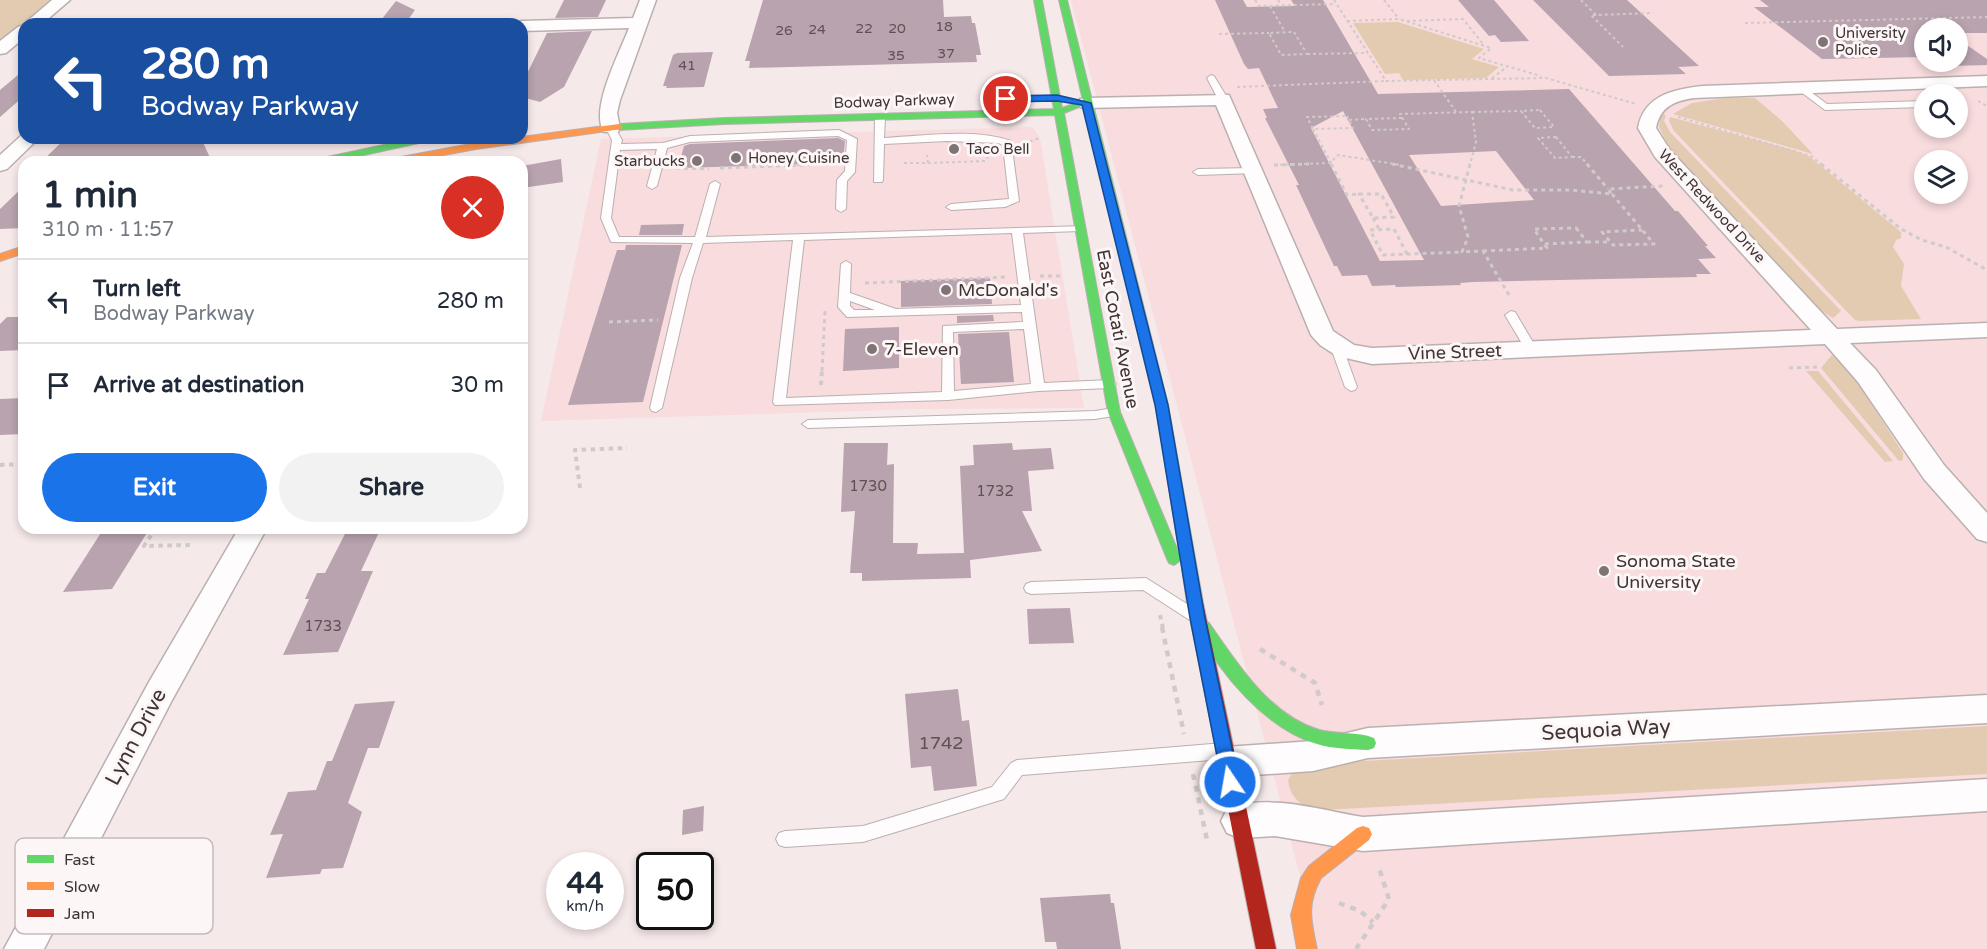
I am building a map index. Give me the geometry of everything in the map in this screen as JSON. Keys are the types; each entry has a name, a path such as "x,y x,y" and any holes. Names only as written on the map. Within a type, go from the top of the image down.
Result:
{"main road":[{"name":"East Cotati Avenue","path":"1038,0 1114,412 1197,618"},
{"name":"East Cotati Avenue","path":"1063,0 1086,103 1162,405 1197,618 1266,949"},
{"name":"Bodway Parkway","path":"1039,98 1058,105"},
{"name":"Bodway Parkway","path":"528,135 609,117 724,121 880,118 1086,103"},
{"path":"346,156 404,144"},
{"name":"Bodway Parkway","path":"422,156 485,144"},
{"path":"0,258 18,251"},
{"path":"1197,618 1244,684 1283,722 1315,736 1368,743"},
{"path":"1307,949 1300,915 1308,884 1315,872 1370,847"}],"street":[{"path":"40,18 63,0"},
{"path":"609,117 611,100 648,0"},
{"path":"528,26 640,23"},
{"name":"West Redwood Drive","path":"1966,84 1987,81"},
{"name":"West Redwood Drive","path":"1914,89 1800,87 1702,91 1676,95 1658,104 1650,112 1647,128 1662,153 1834,337 1867,376 1934,472 1987,531"},
{"path":"1086,103 1227,93 1259,168 1323,335 1337,348"},
{"path":"0,165 23,144"},
{"name":"Vine Street","path":"1337,348 1353,354 1372,356 1987,330"},
{"name":"Lynn Drive","path":"82,838 160,692 250,534"},
{"name":"Sequoia Way","path":"1225,757 1313,756 1368,743 1987,709"},
{"path":"1239,821 1275,819 1370,847 1987,795"},
{"name":"Lynn Drive","path":"22,949 30,934"}],"lane":[{"path":"1211,78 1227,93"},
{"path":"1800,87 1825,107 1914,104"},
{"path":"609,117 617,140 606,218 615,240 700,240 1080,228"},
{"path":"878,180 880,118"},
{"path":"616,147 663,146 690,140 839,133 852,139 850,172 842,180 840,209"},
{"path":"879,141 986,138 1005,140 1008,143 1014,201 1005,204 951,207"},
{"path":"652,186 663,146"},
{"path":"1198,172 1259,168"},
{"path":"656,408 686,278 708,214 714,184"},
{"path":"1017,230 1038,387"},
{"path":"799,237 779,402 948,396 1038,387 1110,384"},
{"path":"846,264 844,307 851,314 1027,308"},
{"path":"1511,315 1531,349"},
{"path":"948,396 947,329 1030,325"},
{"path":"1337,348 1351,387"},
{"path":"808,424 1095,415 1114,412"},
{"path":"1031,588 1146,584 1197,618"},
{"path":"785,839 863,834 998,793 1017,768 1225,757"}],"path":[{"path":"1255,0 1258,6 1336,4"},
{"path":"1278,0 1281,5"},
{"path":"1334,0 1386,81"},
{"path":"1384,0 1401,20 1491,48 1479,58 1643,106"},
{"path":"1581,0 1596,15"},
{"path":"1270,6 1285,32"},
{"path":"1623,48 1591,15 1653,13"},
{"path":"1745,23 1987,16"},
{"path":"1347,21 1463,19 1485,46"},
{"path":"1219,34 1294,32 1307,55"},
{"path":"1269,33 1281,55 1368,53"},
{"path":"1492,79 1507,66"},
{"path":"1227,93 1386,81 1546,78"},
{"path":"1434,80 1456,112"},
{"path":"1978,101 1987,106"},
{"path":"1366,120 1372,130 1409,129 1400,114 1521,110 1540,110 1554,127 1535,128 1521,110"},
{"path":"1462,252 1468,237 1459,206 1476,142 1472,112"},
{"path":"1669,114 1811,156 1901,229 1922,240 1946,247 1987,270"},
{"path":"1313,129 1353,128 1347,116 1307,117 1313,129 1330,163 1347,195 1381,194 1394,217 1372,218"},
{"path":"1349,120 1402,118"},
{"path":"1548,127 1573,158"},
{"path":"1556,137 1538,138 1555,158 1581,158 1654,244 1613,245 1610,242 1602,232 1642,230"},
{"path":"904,163 985,161 989,158 987,147"},
{"path":"927,153 928,163"},
{"path":"1259,168 1330,163 1338,155 1424,169 1513,190 1571,190 1612,194"},
{"path":"676,164 676,170 833,164"},
{"path":"1608,189 1667,186"},
{"path":"1359,194 1378,230"},
{"path":"1407,254 1394,229 1370,230 1383,255 1462,252 1547,248 1534,229 1576,228 1587,242"},
{"path":"1544,243 1610,242"},
{"path":"1483,251 1509,294"},
{"path":"1040,276 1067,276"},
{"path":"860,284 900,280 1009,277"},
{"path":"820,400 826,306"},
{"path":"609,322 659,320"},
{"path":"1790,368 1817,367"},
{"path":"580,488 575,450 627,448"},
{"path":"0,465 18,464"},
{"path":"152,534 144,546 194,545"},
{"path":"1257,647 1315,683 1324,713"},
{"path":"1356,949 1389,899 1370,847"},
{"path":"1331,900 1360,911 1373,922"}],"shaded area":[{"path":"0,0 59,0 33,18 18,18 18,32 0,46"},
{"name":"Sonoma State University","path":"1071,0 1987,0 1987,949 1319,949"},
{"path":"1398,22 1484,49 1472,59 1499,67 1486,78 1403,80 1399,73 1385,74 1353,23"},
{"path":"1725,98 1755,98 1782,121 1813,154 1673,114 1692,103"},
{"path":"1661,114 1666,115 1664,121 1670,132 1841,311 1833,318 1822,311 1670,149 1659,127"},
{"path":"1670,117 1793,150 1810,157 1901,232 1901,238 1896,240 1893,247 1904,264 1901,286 1921,319 1855,320 1674,131 1669,121"},
{"path":"1032,127 1040,138 1084,408 922,409 541,421 601,139"},
{"path":"1832,355 1850,371 1903,453 1903,460 1899,461 1821,368"},
{"path":"1806,371 1818,371 1893,461 1885,462"},
{"path":"1987,726 1987,774 1323,810 1304,805 1295,798 1288,780 1295,768 1310,764"}],"building":[{"path":"564,0 606,0 598,17 555,18"},
{"path":"763,0 943,0 944,17 971,16 972,23 975,23 981,55 976,55 977,62 749,68 750,61 745,61"},
{"path":"1215,0 1243,0 1247,7 1295,6 1291,0 1323,0 1378,94 1569,89 1708,246 1705,246 1716,258 1698,259 1711,274 1696,274 1697,277 1473,282 1460,283 1461,285 1396,287 1395,285 1372,286 1367,275 1342,276 1337,266 1334,266 1296,185 1299,185 1265,118 1267,118 1263,109 1278,108 1259,68 1248,69","holes":["1343,111 1424,260 1380,261 1311,128","1496,151 1534,200 1441,206 1409,155"]},
{"path":"1458,0 1494,0 1529,41 1501,42 1495,35 1489,36"},
{"path":"1533,0 1627,0 1699,66 1678,67 1686,74 1609,76"},
{"path":"1760,0 1987,0 1987,33 1968,33 1968,18 1914,18 1914,57 1822,59 1754,7 1769,7"},
{"path":"396,1 415,10 409,18 383,18"},
{"path":"592,31 564,87 540,102 528,99 528,72 547,33"},
{"path":"1968,46 1987,59 1987,65 1968,66"},
{"path":"713,52 704,87 666,88 667,86 663,86 673,55"},
{"path":"18,75 18,101 0,117 0,90"},
{"path":"838,138 845,141 843,163 678,168 684,146 690,144"},
{"path":"60,144 204,144 209,156 47,156"},
{"path":"561,159 563,182 528,187 528,165"},
{"path":"18,192 18,228 0,229 0,209"},
{"path":"684,224 682,235 639,235 641,225"},
{"path":"626,245 682,245 643,402 568,405 617,250 625,250"},
{"name":"McDonald's","path":"990,278 992,304 901,307 901,281"},
{"path":"993,315 994,321 957,323 957,316"},
{"path":"7,317 18,317 18,350 0,351 0,324"},
{"name":"7-Eleven","path":"899,327 899,368 843,371 845,329"},
{"name":"7-Eleven","path":"1009,332 1014,382 961,384 958,334"},
{"path":"18,398 18,434 0,435 0,399"},
{"path":"844,443 888,443 887,465 894,464 893,543 918,543 917,554 964,553 960,466 974,465 973,445 1012,443 1013,450 1051,448 1054,469 1028,471 1032,511 1022,511 1042,551 970,560 971,578 862,581 862,573 850,573 855,511 841,512"},
{"path":"100,534 146,534 112,589 63,592"},
{"path":"345,534 378,534 361,571 373,571 338,652 283,655 309,599 305,599 317,573 325,573"},
{"path":"1070,608 1074,643 1029,644 1027,609"},
{"path":"958,689 962,721 969,720 977,786 934,791 931,766 911,768 905,694"},
{"path":"395,701 379,748 368,748 348,803 362,812 343,868 322,869 320,874 266,878 283,834 270,835 288,792 316,790 327,761 332,761 355,704"},
{"path":"704,806 703,831 682,835 683,810"},
{"path":"1110,894 1111,903 1114,903 1121,949 1057,949 1056,942 1045,942 1040,898"}],"traffic: fast":[{"path":"1038,0 1114,412 1174,559"},
{"path":"1063,0 1162,405 1195,603"},
{"path":"619,127 724,121 1059,112 1079,105"},
{"path":"346,156 402,144"},
{"path":"1204,627 1252,692 1282,719 1318,737 1368,743"}],"traffic: slow":[{"path":"528,139 619,127"},
{"path":"422,156 491,144"},
{"path":"0,258 18,251"},
{"path":"1307,949 1300,915 1308,884 1315,872 1363,834"}],"traffic: jam":[{"path":"1195,603 1266,949"}],"place":[{"name":"University Police","path":"1823,42"},
{"name":"Taco Bell","path":"954,149"},
{"name":"Honey Cuisine","path":"736,158"},
{"name":"Starbucks","path":"697,161"},
{"name":"McDonald's","path":"946,290"},
{"name":"7-Eleven","path":"872,349"},
{"name":"Sonoma State University","path":"1604,571"}],"route":[{"path":"1006,99 1057,98 1086,103 1162,405 1197,618 1230,782"}]}
